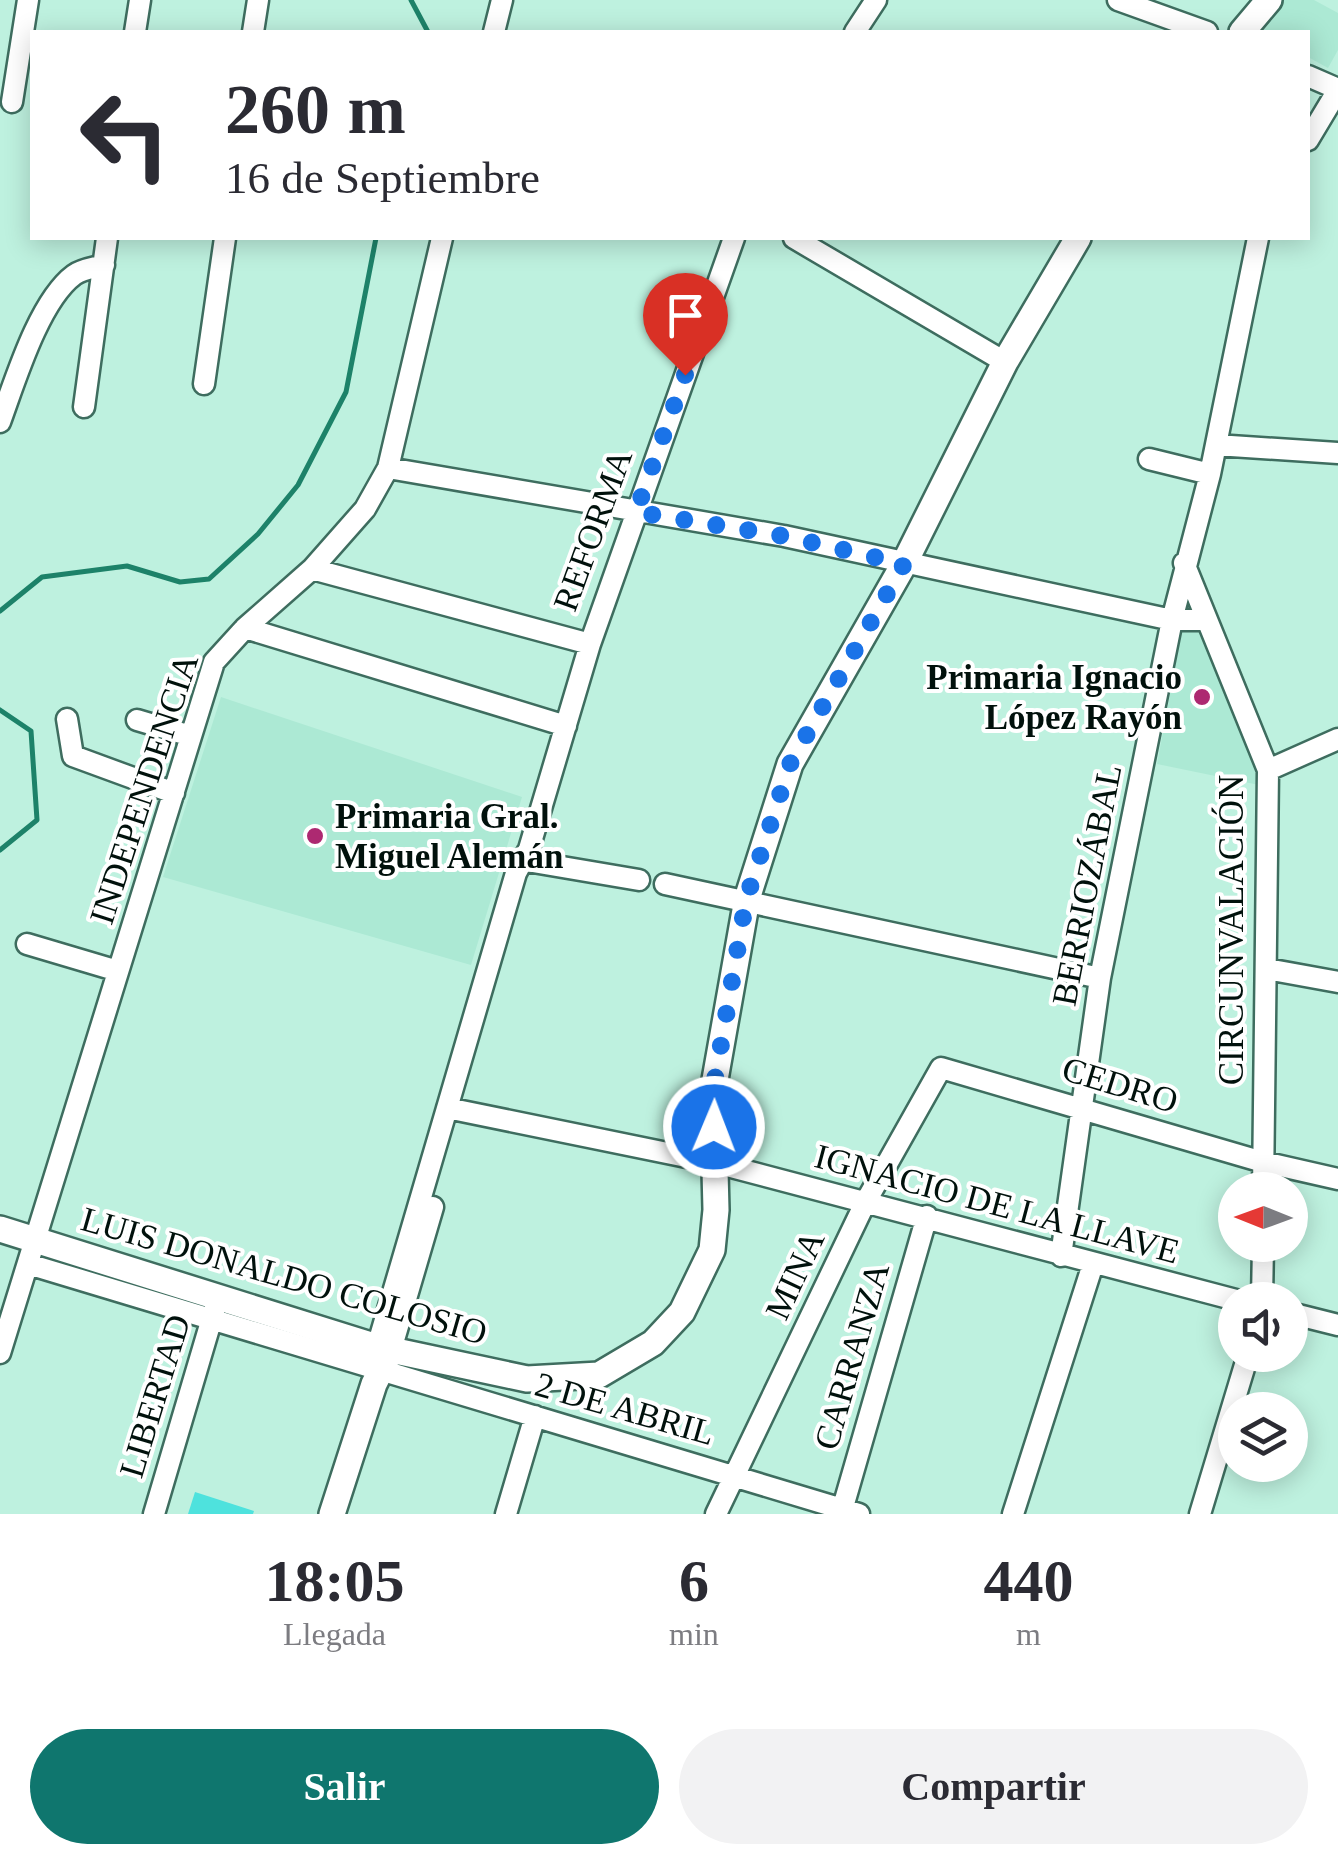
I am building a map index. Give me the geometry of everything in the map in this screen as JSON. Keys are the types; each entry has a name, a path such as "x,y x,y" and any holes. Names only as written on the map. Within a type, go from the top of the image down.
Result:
{"main road":[{"path":"1244,30 1269,0"},
{"name":"LUIS DONALDO COLOSIO","path":"0,1229 32,1252 380,1364 527,1379 599,1375 653,1343 682,1312 712,1250 716,1163 713,1091 746,900 790,764 904,564 1004,362 1077,240"},
{"name":"REFORMA","path":"332,1514 380,1364"}],"street":[{"path":"15,103 28,0"},
{"path":"136,30 140,0"},
{"path":"254,30 258,0"},
{"path":"494,30 502,0"},
{"path":"857,30 876,0"},
{"path":"1118,0 1201,30"},
{"path":"1310,77 1338,89 1310,137"},
{"path":"84,407 108,240"},
{"path":"204,384 225,240"},
{"name":"INDEPENDENCIA","path":"0,1353 214,662 245,628 312,568 365,509 388,468 442,240"},
{"name":"REFORMA","path":"380,1364 590,644 733,240"},
{"path":"797,240 1004,362"},
{"name":"BERRIOZÁBAL","path":"1061,1256 1100,978 1184,562 1210,474 1258,240"},
{"path":"0,422 18,372 58,290 78,272 104,265"},
{"path":"1216,445 1338,453"},
{"path":"1149,459 1210,474"},
{"path":"388,468 784,536 1172,620 1206,620"},
{"name":"CIRCUNVALACIÓN","path":"1184,562 1268,770 1263,1172"},
{"path":"312,568 590,644"},
{"path":"245,628 566,726"},
{"path":"67,719 74,756 174,793"},
{"path":"137,720 191,736"},
{"path":"1268,770 1338,738"},
{"path":"527,857 639,880"},
{"path":"665,884 1100,978"},
{"path":"27,944 118,971"},
{"path":"1267,969 1338,982"},
{"name":"CEDRO","path":"942,1068 1263,1162 1338,1179"},
{"name":"MINA","path":"716,1514 865,1203 942,1068"},
{"name":"IGNACIO DE LA LLAVE","path":"454,1109 716,1163 1218,1296"},
{"name":"CARRANZA","path":"847,1512 927,1216"},
{"path":"1013,1514 1092,1264"},
{"name":"LIBERTAD","path":"154,1514 215,1309"},
{"path":"1308,1318 1338,1325"},
{"name":"2 DE ABRIL","path":"380,1364 847,1512"},
{"path":"1200,1514 1243,1372"},
{"path":"506,1514 535,1416"}],"shaded area":[{"path":"1281,0 1314,0 1338,13 1338,50 1328,68 1310,58 1310,30 1258,30"},
{"name":"Primaria Ignacio López Rayón","path":"1183,625 1206,629 1264,786 1157,764"},
{"name":"Primaria Gral. Miguel Alemán","path":"221,697 522,797 471,965 163,877"}],"building":[{"path":"195,1492 254,1511 253,1514 188,1514"}],"waterway":[{"path":"411,0 427,30"},
{"path":"0,611 42,577 127,566 180,582 209,579 258,534 298,485 346,392 376,240"},
{"path":"0,710 31,731 37,820 0,850"}],"place":[{"name":"Primaria Ignacio López Rayón","path":"1202,697"},
{"name":"Primaria Gral. Miguel Alemán","path":"315,836"}],"route":[{"path":"685,375 636,512 784,536 904,564 790,764 746,900 713,1091 714,1127"}]}
